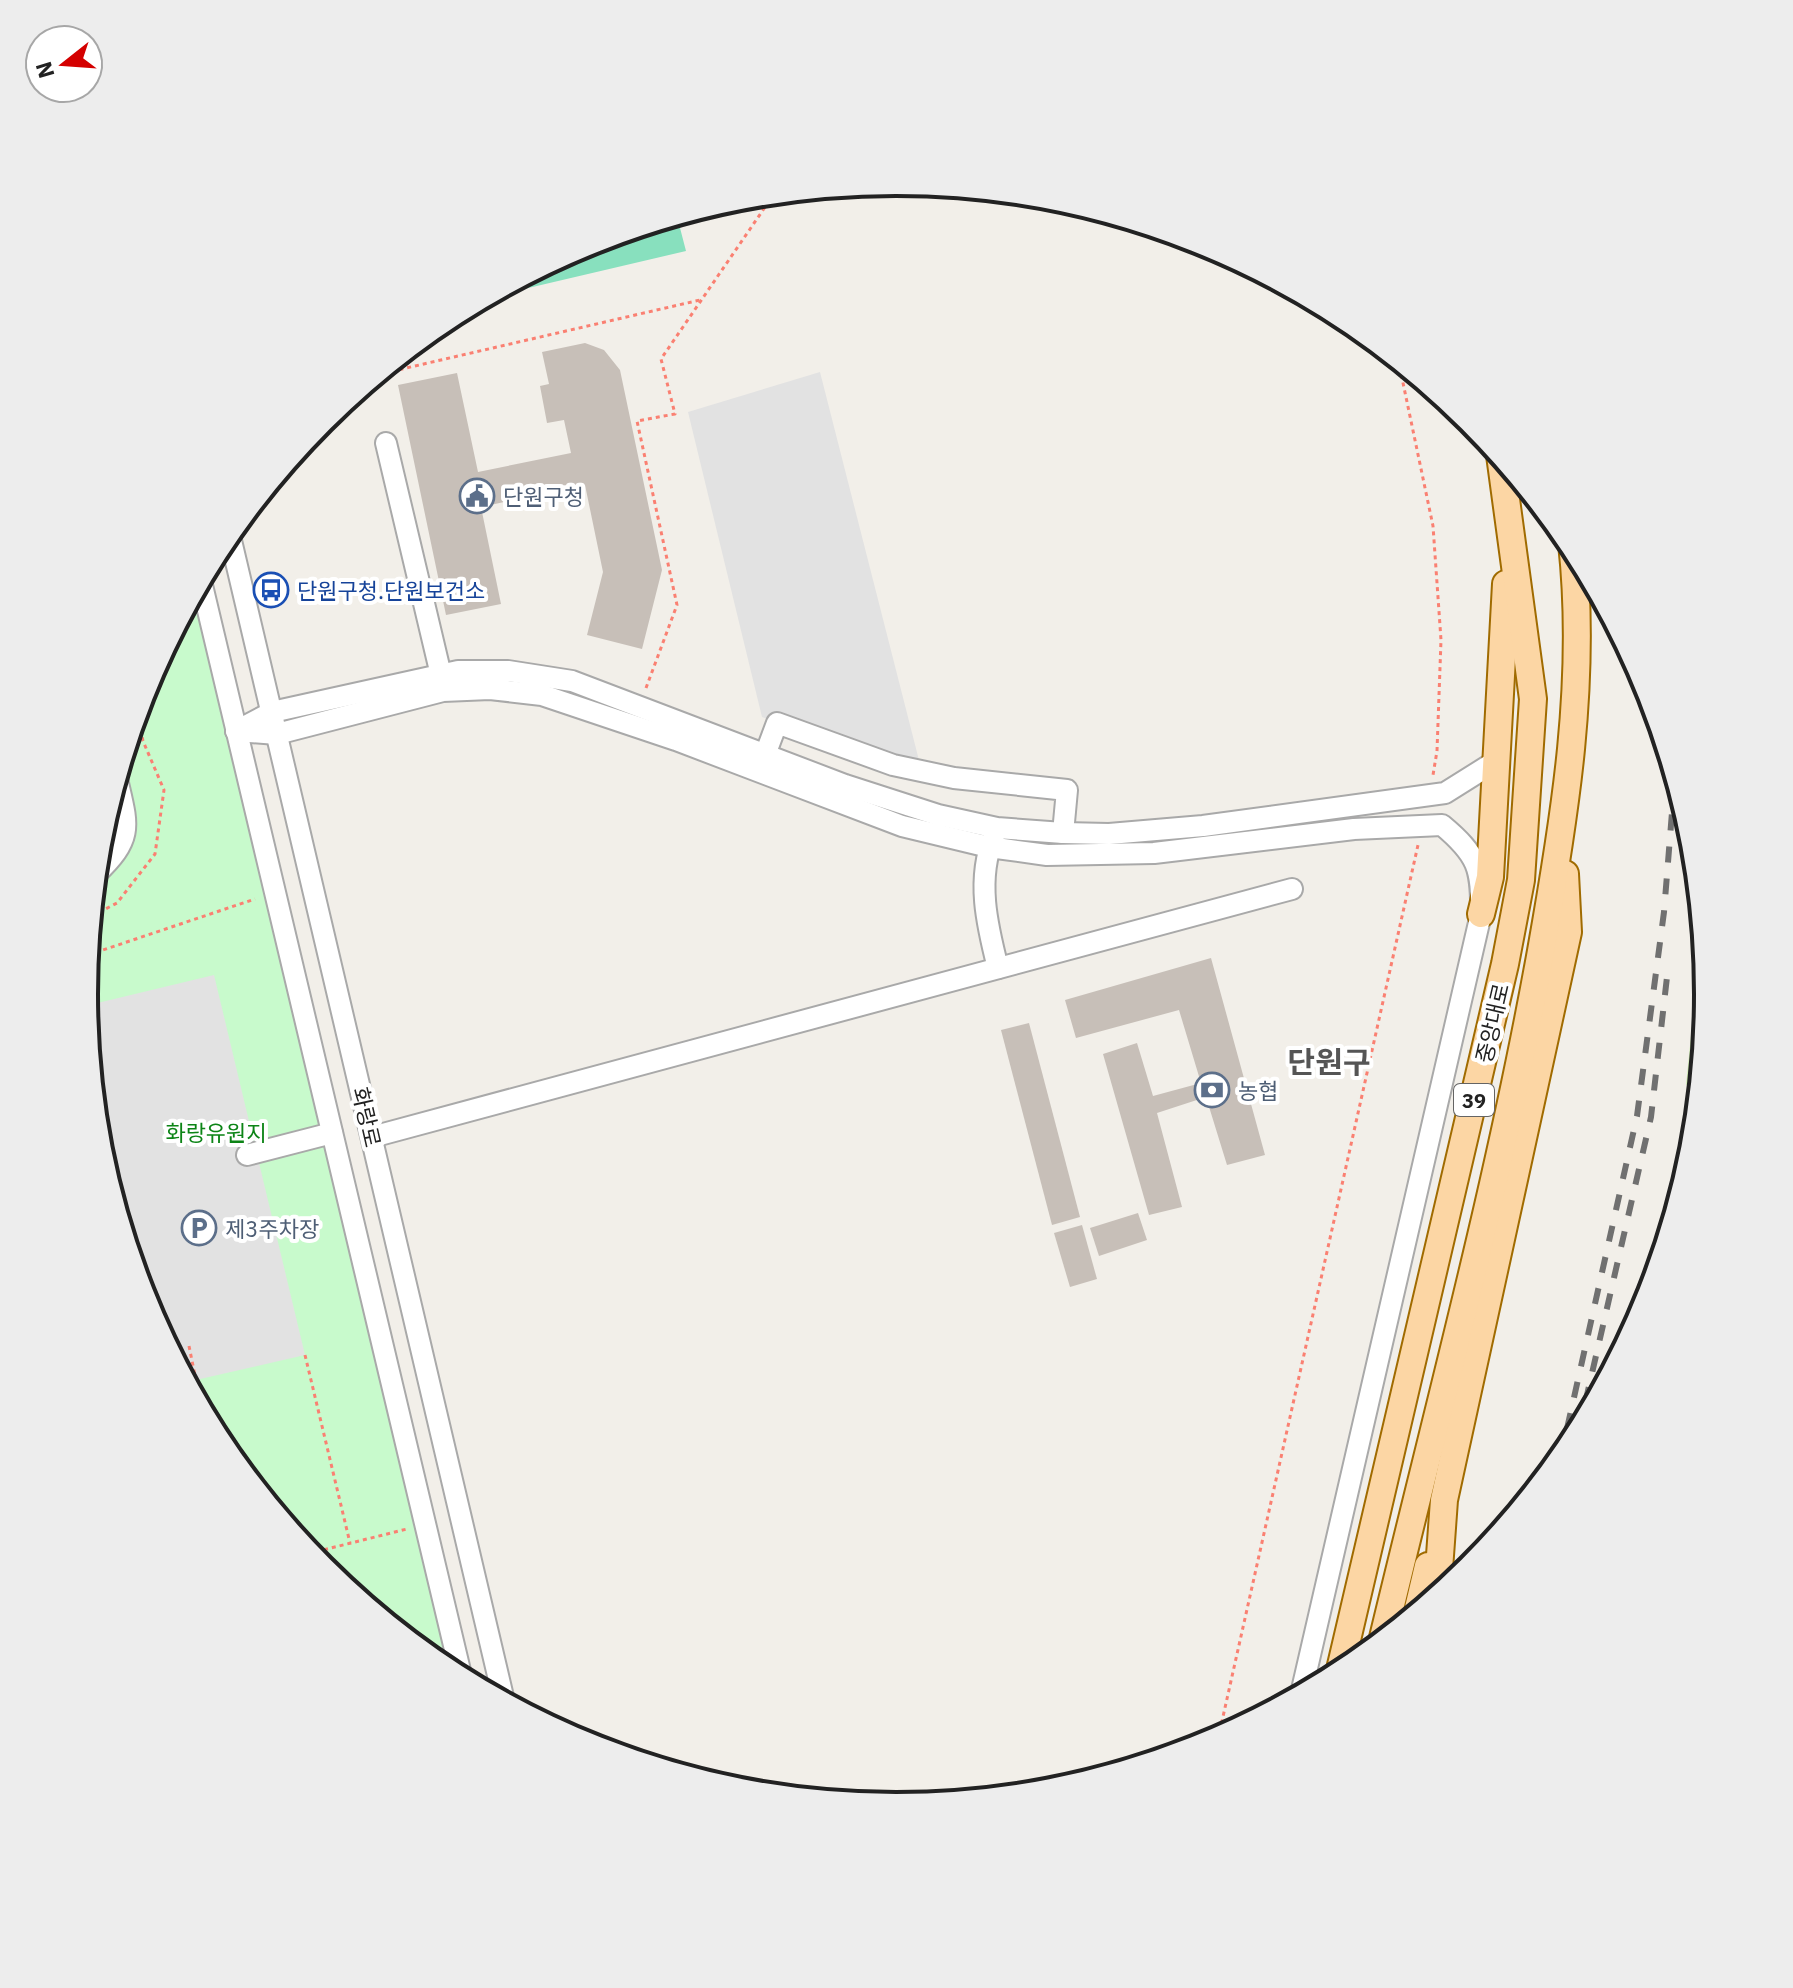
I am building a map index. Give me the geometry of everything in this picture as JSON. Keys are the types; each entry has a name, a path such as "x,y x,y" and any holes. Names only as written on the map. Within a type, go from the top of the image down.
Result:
{"main road":[{"name":"중앙대로","path":"1343,1656 1505,964 1521,880 1533,699 1503,476"},
{"path":"1481,914 1490,877 1510,517"},
{"name":"중앙대로","path":"1386,1624 1520,1068 1563,828 1575,711 1578,618 1574,573"},
{"path":"1421,1596 1568,932 1563,828"},
{"path":"1438,1580 1444,1500"}],"street":[{"path":"386,443 441,675"},
{"name":"화랑로","path":"233,550 501,1688"},
{"name":"화랑로","path":"204,596 458,1661"},
{"path":"236,731 272,712 458,671 508,671 572,681 765,755 1047,855 1154,853 1354,829 1442,825 1468,846 1482,876 1481,914 1304,1681"},
{"path":"236,731 277,734 443,691 490,689 542,695 676,740 902,826 993,838 1063,833 1109,834 1203,826 1445,793 1496,761"},
{"path":"765,755 777,723 893,765 954,778 1067,790 1063,833"},
{"path":"109,861 115,856 128,825 122,800"},
{"path":"993,838 984,878 987,922 998,968"},
{"path":"372,1137 1292,889"},
{"path":"247,1155 332,1133"}],"path":[{"path":"640,706 677,605 637,421 675,414 661,359 765,207"},
{"path":"400,370 702,299"},
{"path":"1402,376 1433,526 1441,640 1437,751 1428,795"},
{"path":"1222,1723 1422,826"},
{"path":"100,951 275,893"},
{"path":"189,1346 195,1374"},
{"path":"305,1355 350,1543"},
{"path":"324,1550 425,1524"}],"green space":[{"path":"680,226 686,251 520,290 591,256"},
{"name":"화랑유원지","path":"210,587 459,1662 410,1627 332,1559 263,1480 233,1438 180,1347 159,1300 140,1251 113,1150 100,1046 98,994 105,890 113,838 140,737 180,641"},
{"path":"1695,997 1689,1082 1686,1085"}],"shaded area":[{"path":"820,372 923,776 762,717 688,412"},
{"name":"제3주차장","path":"214,975 305,1355 198,1380 159,1300 125,1201 105,1098 98,1003"}],"building":[{"name":"단원구청","path":"585,343 604,350 620,370 662,570 642,649 587,635 603,572 585,485 481,507 501,604 446,615 398,385 457,373 478,472 571,453 564,420 547,423 540,386 549,384 542,352"},
{"name":"농협","path":"1211,958 1265,1155 1227,1165 1206,1097 1157,1113 1182,1207 1149,1215 1103,1054 1137,1043 1153,1096 1201,1083 1179,1010 1076,1038 1065,1000"},
{"path":"1029,1023 1080,1217 1052,1225 1001,1030"},
{"path":"1138,1213 1147,1240 1099,1256 1090,1228"},
{"path":"1082,1225 1097,1279 1070,1287 1054,1233"}],"railway":[{"path":"1568,1426 1637,1116 1664,912 1673,806"},
{"path":"1587,1394 1651,1117 1667,977"}],"place":[{"name":"단원구청","path":"477,496"},
{"name":"단원구청.단원보건소","path":"271,590"},
{"name":"농협","path":"1212,1090"},
{"name":"제3주차장","path":"199,1228"}],"district":[{"name":"단원구","path":"1329,1061"}]}
